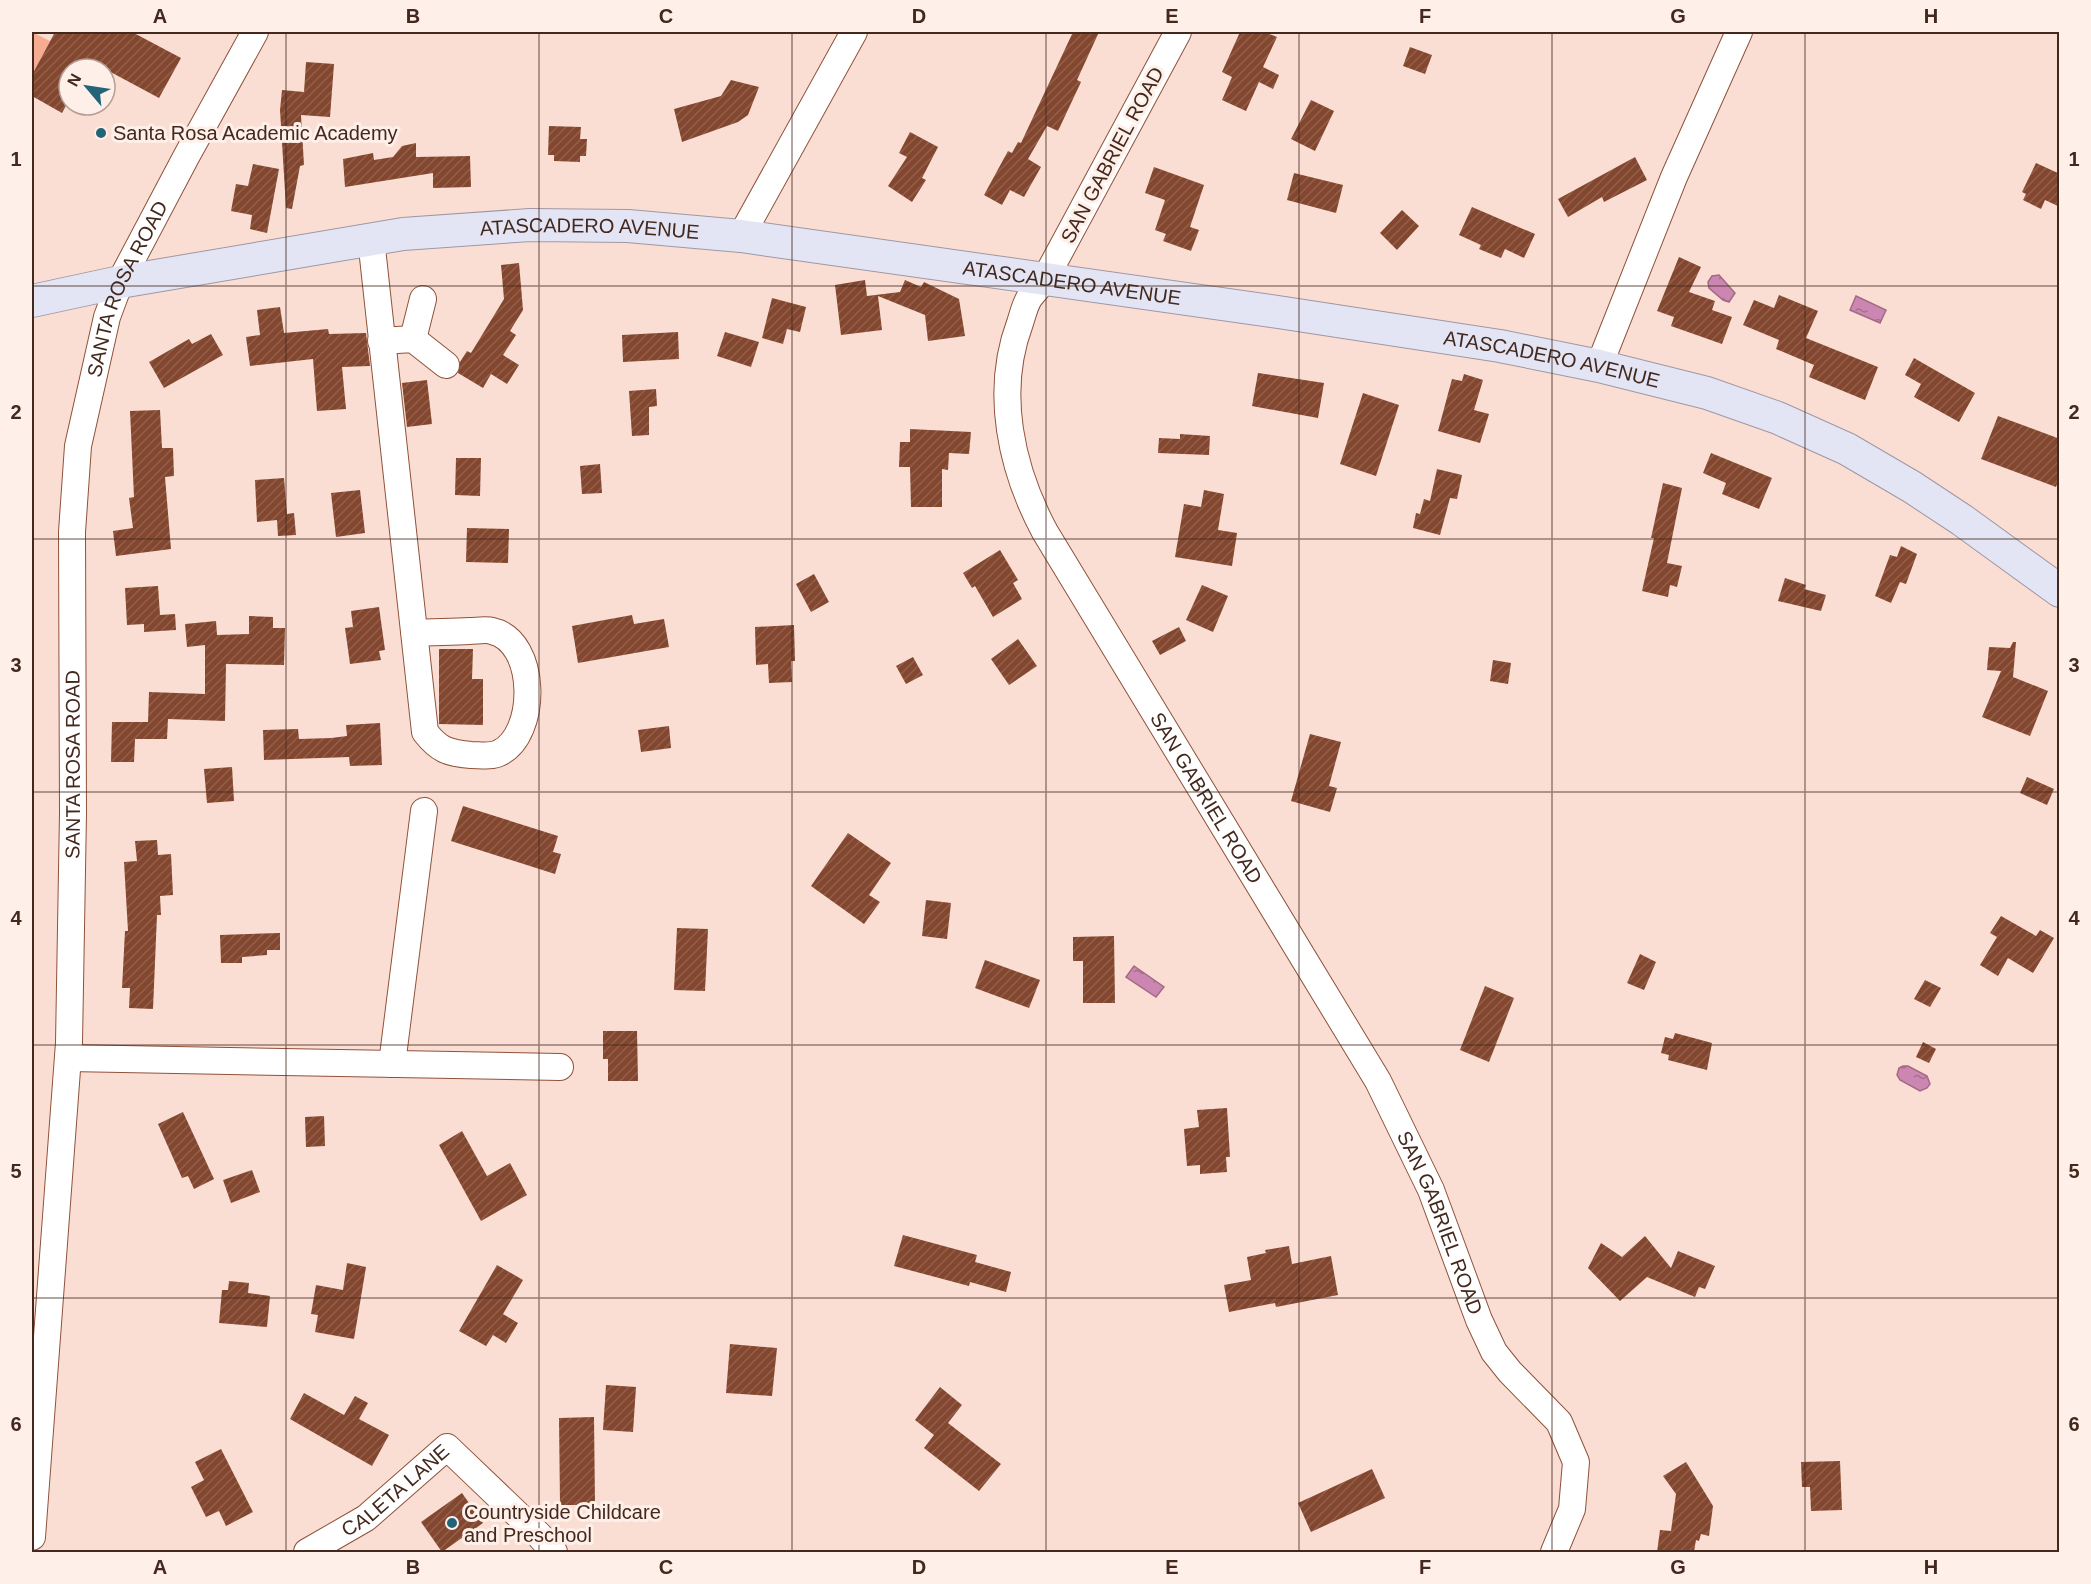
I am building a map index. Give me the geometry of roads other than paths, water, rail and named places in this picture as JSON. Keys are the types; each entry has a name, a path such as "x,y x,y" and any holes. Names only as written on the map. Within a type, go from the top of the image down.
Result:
{"main road":[{"name":"ATASCADERO AVENUE","path":"32,301 120,282 370,239 403,234 515,225 628,226 741,236 1045,279 1500,346 1599,366 1707,393 1778,418 1847,449 1912,487 1962,520 2060,591"}],"street":[{"name":"SANTA ROSA ROAD","path":"32,1520 43,1226 68,1058 74,813 72,532 78,446 107,317 120,282 255,32"},
{"path":"741,236 854,32"},
{"name":"SAN GABRIEL ROAD","path":"1178,32 1045,279 1029,299 1015,336 1008,380 1008,403 1011,437 1018,470 1025,491 1046,532 1378,1081 1431,1190 1479,1320 1494,1352 1510,1372 1559,1422 1576,1462 1572,1509 1554,1552"},
{"path":"1599,366 1674,177 1739,32"},
{"path":"370,239 425,732 436,746 451,752 485,756 498,753 513,743 525,714 527,684 524,667 517,650 507,638 492,630 414,633"},
{"path":"413,339 423,299"},
{"path":"381,341 413,339 446,365"},
{"path":"392,1064 424,811"},
{"path":"68,1058 560,1067"},
{"name":"CALETA LANE","path":"307,1552 366,1518 447,1447 554,1552"}],"water":[{"path":"1719,275 1735,293 1729,302 1723,300 1709,288 1708,282 1712,276"},
{"path":"1856,296 1886,310 1880,323 1850,310"},
{"path":"1134,966 1164,987 1156,997 1126,977"},
{"path":"1908,1066 1927,1076 1930,1084 1927,1088 1920,1091 1900,1080 1897,1075 1899,1068"}],"place":[{"name":"Santa Rosa Academic Academy","path":"101,133"},
{"name":"Countryside Childcare and Preschool","path":"452,1523"}]}
